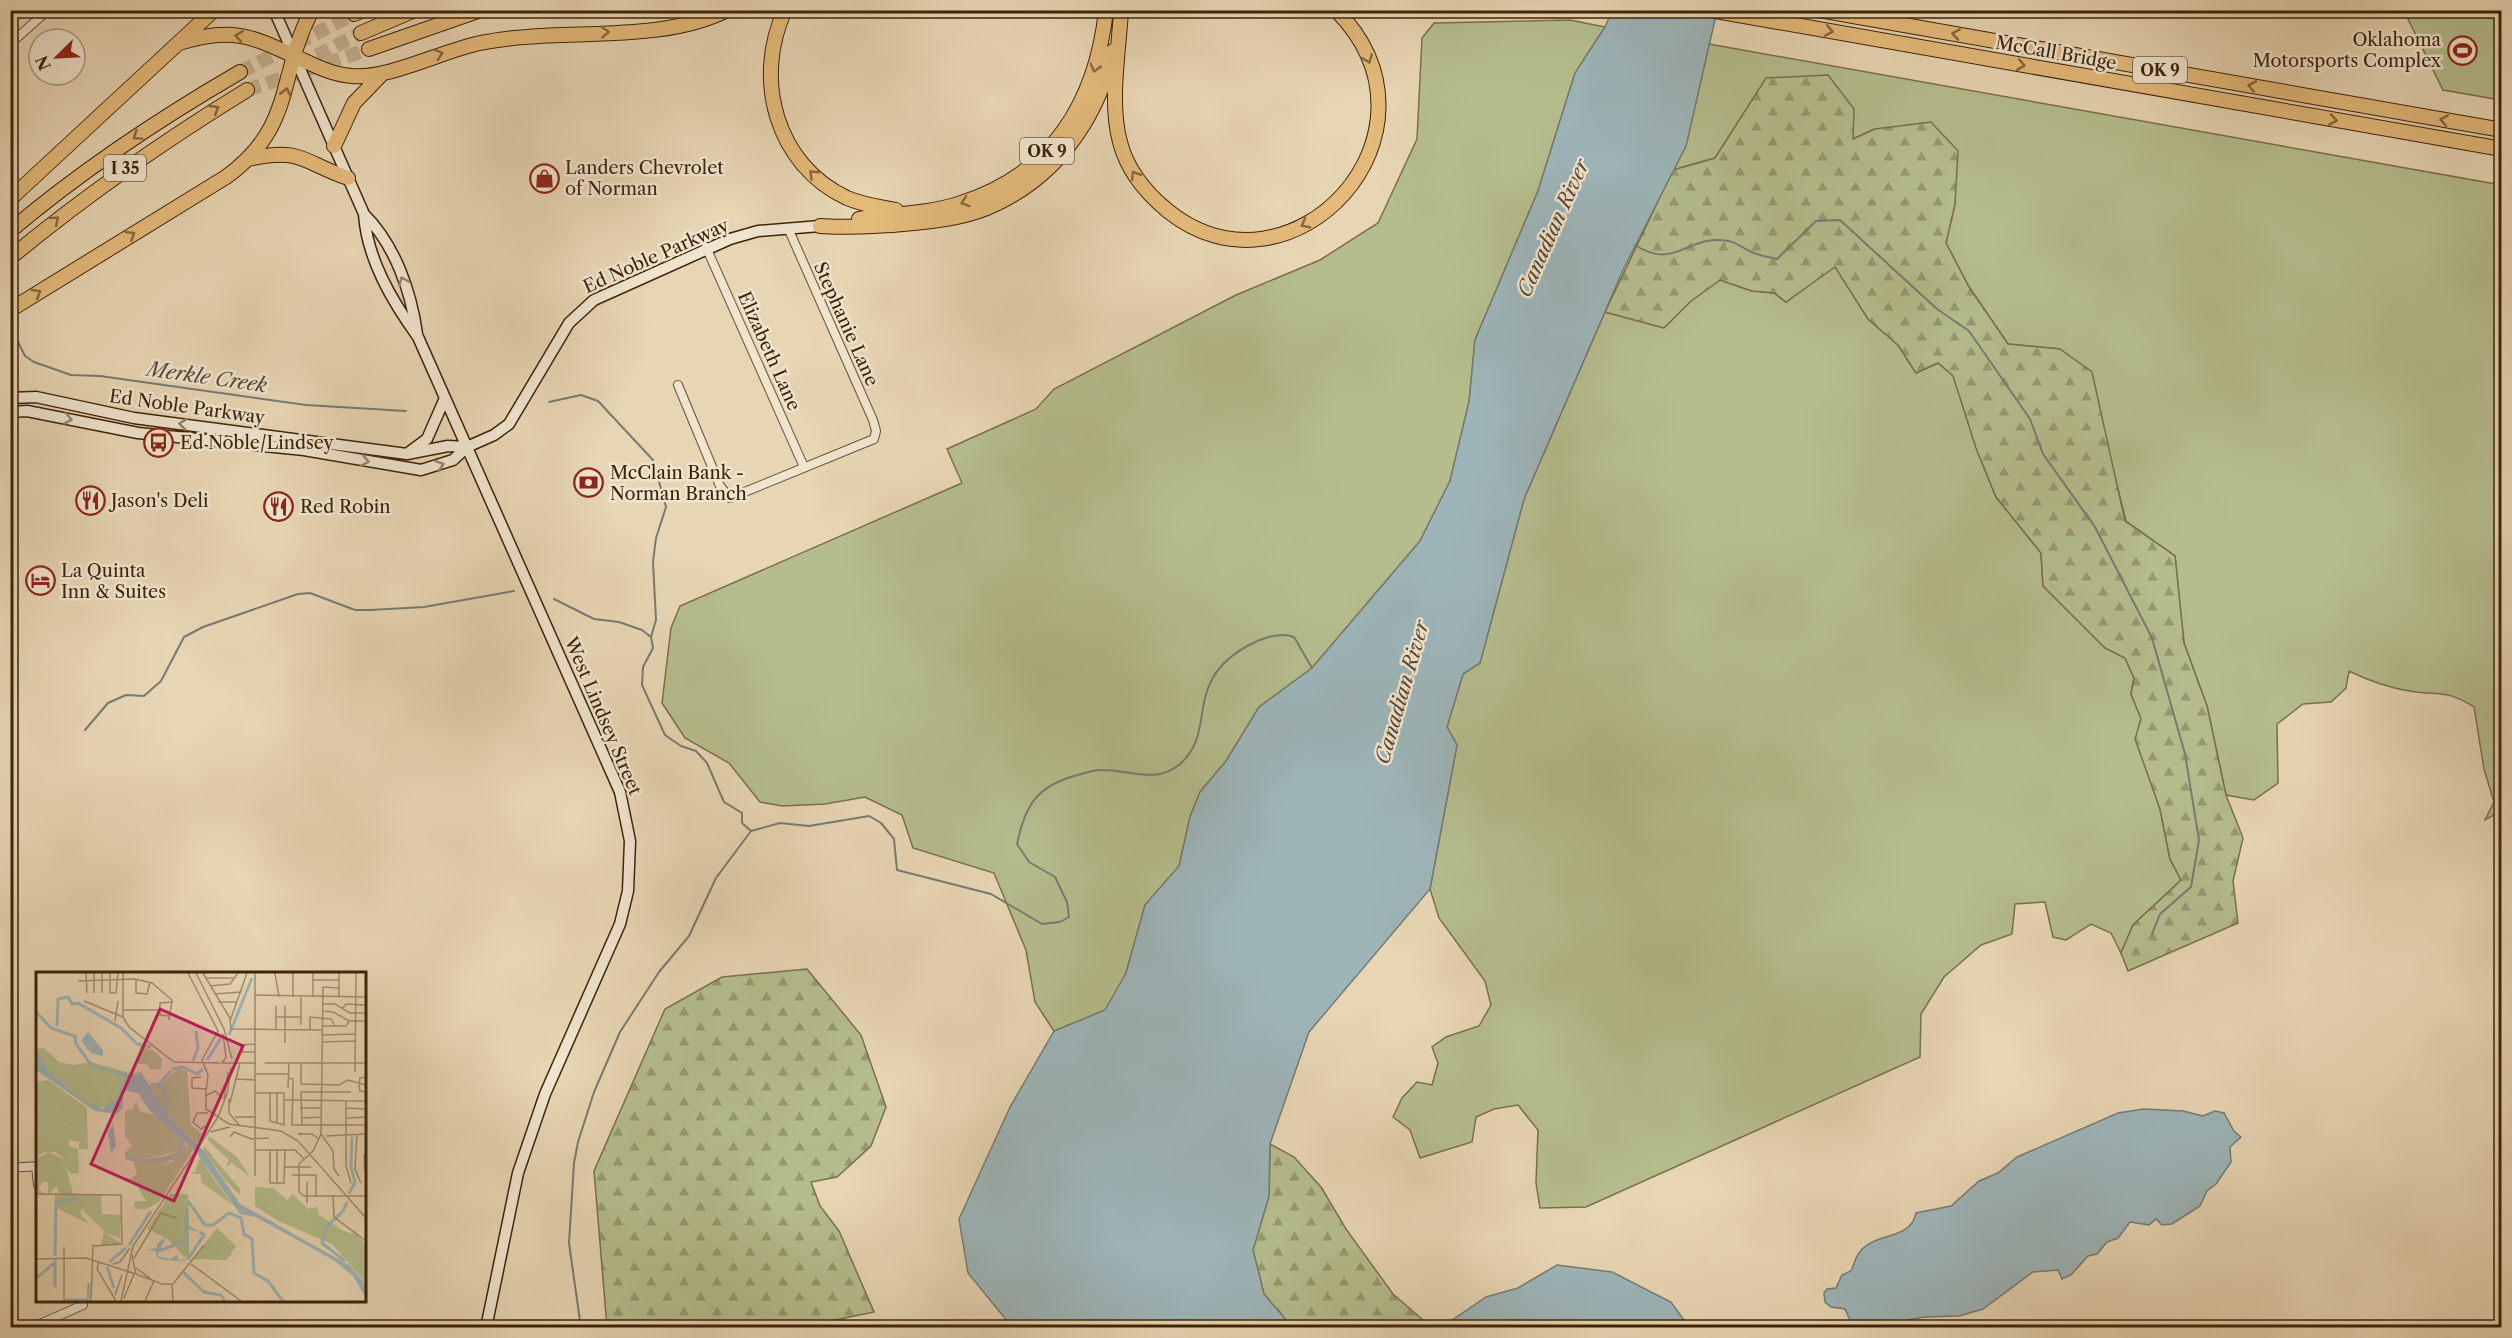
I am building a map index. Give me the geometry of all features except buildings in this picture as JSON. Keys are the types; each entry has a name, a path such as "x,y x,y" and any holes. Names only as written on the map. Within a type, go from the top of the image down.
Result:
{"highway":[{"path":"10,199 214,10"},
{"path":"10,310 226,177 248,159 267,136 279,114 294,56 312,10"},
{"path":"361,33 415,10"},
{"path":"369,49 482,10"},
{"name":"OK 9","path":"785,10 771,49 769,80 774,109 786,140 807,168 832,189 862,203 907,212 946,207 984,195 1026,170 1046,153 1062,135 1085,96 1100,52 1106,10"},
{"path":"1121,11 1116,125 1127,162 1149,194 1178,219 1211,234 1245,238 1282,234 1325,213 1354,184 1369,155 1377,117 1374,76 1355,32 1336,10"},
{"name":"McCall Bridge","path":"1710,10 2502,149"},
{"name":"McCall Bridge","path":"1819,10 2502,130"},
{"path":"820,226 844,228 947,219 986,208 1034,180 1065,151 1090,117 1109,64 1121,11"},
{"path":"179,43 203,35 228,34 255,38 341,75 361,77 384,73 449,51 502,39 667,29 720,14"},
{"name":"I 35","path":"10,231 95,164 183,105 240,72"},
{"path":"334,146 354,103 384,73"},
{"name":"I 35","path":"10,258 65,212 131,163 248,90"},
{"path":"248,159 278,153 297,155 322,169 348,178"},
{"path":"820,226 843,220 907,212"}],"main road":[{"name":"West Lindsey Street","path":"274,10 364,214 382,232 412,302 418,337"},
{"name":"West Lindsey Street","path":"364,214 365,239 396,307 418,337 620,792 630,841 628,891 620,924 545,1094 518,1173 486,1328"},
{"name":"Ed Noble Parkway","path":"10,412 27,411 138,433 304,450 413,470 444,465 467,447 494,435 508,424 569,323 585,306 706,247 745,234 820,226"},
{"name":"Ed Noble Parkway","path":"10,398 36,397 134,418 407,454 448,446 467,447"},
{"path":"407,454 427,439 445,398"}],"street":[{"path":"10,44 48,10"},
{"name":"Stephanie Lane","path":"788,228 876,431 874,439 868,443 804,467"},
{"name":"Elizabeth Lane","path":"706,247 804,467"},
{"path":"678,385 720,486 727,496 739,496 804,467"},
{"path":"10,1168 36,1166"},
{"path":"31,1328 82,1303"}],"green space":[{"name":"Oklahoma Motorsports Complex","path":"2404,11 2501,11 2501,100 2443,90"},
{"path":"1570,20 1605,27 1575,73 1538,191 1475,340 1469,402 1450,481 1420,541 1312,668 1259,707 1226,761 1200,792 1190,817 1179,866 1145,905 1126,973 1106,1010 1054,1031 1035,1002 1026,950 994,873 913,848 902,815 865,797 825,804 782,806 760,802 729,763 685,738 662,703 671,628 680,606 962,483 947,449 1036,409 1054,389 1236,295 1320,260 1378,223 1417,139 1422,38 1434,23"},
{"path":"1709,44 2501,185 2501,811 2485,820 2494,802 2484,769 2474,707 2452,696 2398,689 2349,671 2346,688 2331,702 2303,704 2277,724 2278,783 2254,800 2226,795 2207,706 2184,643 2175,556 2126,521 2113,469 2060,349 2008,344 1969,287 1946,243 1955,204 1875,129 1853,139 1767,78 1715,158 1673,170 1686,146"},
{"path":"1828,75 1854,109 1853,139 1875,129 1931,122 1958,151 1955,204 1946,243 1969,287 2008,344 2060,349 2092,372 2125,521 2175,556 2184,643 2207,706 2226,795 2243,838 2233,881 2238,923 2128,971 2121,953 2133,925 2181,880 2170,859 2160,809 2135,739 2141,719 2131,694 2134,678 2125,658 2105,648 2043,586 2041,553 1996,497 1976,448 1953,376 1938,363 1916,373 1898,345 1868,319 1835,267 1786,302 1774,293 1752,291 1720,280 1691,301 1664,328 1605,312 1673,170 1715,158 1766,78"},
{"path":"1835,266 1868,319 1898,345 1916,373 1938,363 1954,376 1976,448 1996,497 2041,553 2043,586 2105,648 2125,658 2134,678 2131,694 2141,718 2136,739 2160,809 2170,859 2181,880 2133,925 2121,953 2111,933 2091,924 2066,940 2053,937 2045,902 2015,904 2012,934 1981,945 1944,977 1921,1014 1920,1057 1586,1207 1540,1208 1536,1183 1538,1130 1518,1105 1494,1109 1476,1117 1472,1142 1420,1158 1410,1130 1393,1117 1402,1098 1417,1082 1432,1085 1438,1063 1432,1047 1446,1037 1479,1026 1491,1005 1485,981 1439,918 1430,889 1457,745 1447,727 1463,674 1480,663 1524,499 1605,312 1664,328 1691,301 1720,280 1752,291 1774,293 1786,302"},
{"path":"807,969 861,1035 886,1107 871,1146 837,1177 811,1182 820,1206 839,1231 874,1312 801,1327 607,1327 594,1171 665,1009 722,977"},
{"path":"1270,1144 1294,1157 1321,1187 1346,1229 1393,1294 1431,1327 1292,1327 1264,1294 1253,1250 1269,1196"}],"water":[{"name":"Canadian River","path":"1612,11 1717,11 1686,146 1623,270 1524,499 1480,663 1463,674 1447,727 1457,745 1430,889 1309,1032 1270,1144 1269,1196 1253,1250 1264,1294 1292,1327 1012,1327 968,1273 959,1219 1010,1107 1054,1031 1105,1010 1126,973 1145,905 1179,866 1190,817 1200,792 1226,761 1259,707 1312,668 1420,541 1450,481 1469,402 1475,340 1538,191 1575,73 1605,27"},
{"path":"2144,1109 2183,1111 2203,1116 2215,1111 2224,1113 2234,1131 2241,1137 2230,1147 2231,1162 2216,1184 2207,1191 2200,1206 2172,1224 2162,1225 2156,1219 2149,1225 2130,1222 2118,1238 2107,1242 2097,1254 2088,1256 2071,1275 2062,1279 2058,1270 2033,1272 1983,1309 1959,1316 1907,1320 1899,1327 1853,1327 1845,1309 1831,1307 1825,1302 1824,1293 1827,1289 1836,1288 1842,1275 1851,1271 1858,1255 1866,1246 1907,1228 1916,1213 1951,1206 1979,1181 1998,1173 2017,1157 2118,1113"},
{"path":"1557,1265 1612,1272 1671,1302 1689,1327 1442,1327 1486,1297 1518,1288"}],"waterway":[{"path":"1635,245 1649,252 1661,254 1671,253 1702,242 1728,241 1751,252 1777,259 1816,221 1840,220 1937,309 1969,331 2030,419 2043,454 2095,527 2152,638 2185,754 2199,840 2191,887 2160,914 2152,934"},
{"name":"Merkle Creek","path":"17,340 25,356 34,362 71,375 100,376 306,405 406,411"},
{"name":"Merkle Creek","path":"549,402 581,395 598,401 653,460 666,507 656,538 653,562 656,620 651,637 653,648 643,667 642,685 665,735 681,746 696,751 707,763 724,802 742,813 742,823 751,831"},
{"path":"85,730 108,703 126,695 144,696 161,681 184,637 203,627 298,594 310,593 355,610 370,610 424,607 514,591"},
{"path":"554,599 594,619 619,622 642,630 651,637"},
{"name":"Merkle Creek","path":"751,831 780,823 809,826 869,816 881,823 894,839 897,870 991,894 1042,924 1060,922 1069,917 1067,902 1055,877 1029,862 1017,844 1024,819 1041,792 1061,781 1091,771 1111,770 1152,775 1161,774 1180,764 1191,751 1198,736 1208,689 1215,674 1229,658 1256,641 1278,635 1294,637 1312,668"},
{"path":"581,1328 569,1243 574,1163 578,1142 594,1092 620,1032 659,972 689,936 716,878 751,831"}],"tunnel":[{"path":"240,72 354,14"},
{"path":"298,65 361,33"},
{"path":"247,90 369,49"}],"place":[{"name":"Oklahoma Motorsports Complex","path":"2462,50"},
{"name":"Landers Chevrolet of Norman","path":"544,178"},
{"name":"Ed Noble/Lindsey","path":"159,443"},
{"name":"McClain Bank - Norman Branch","path":"589,483"},
{"name":"Jason's Deli","path":"90,501"},
{"name":"Red Robin","path":"279,507"},
{"name":"La Quinta Inn & Suites","path":"40,581"}]}
